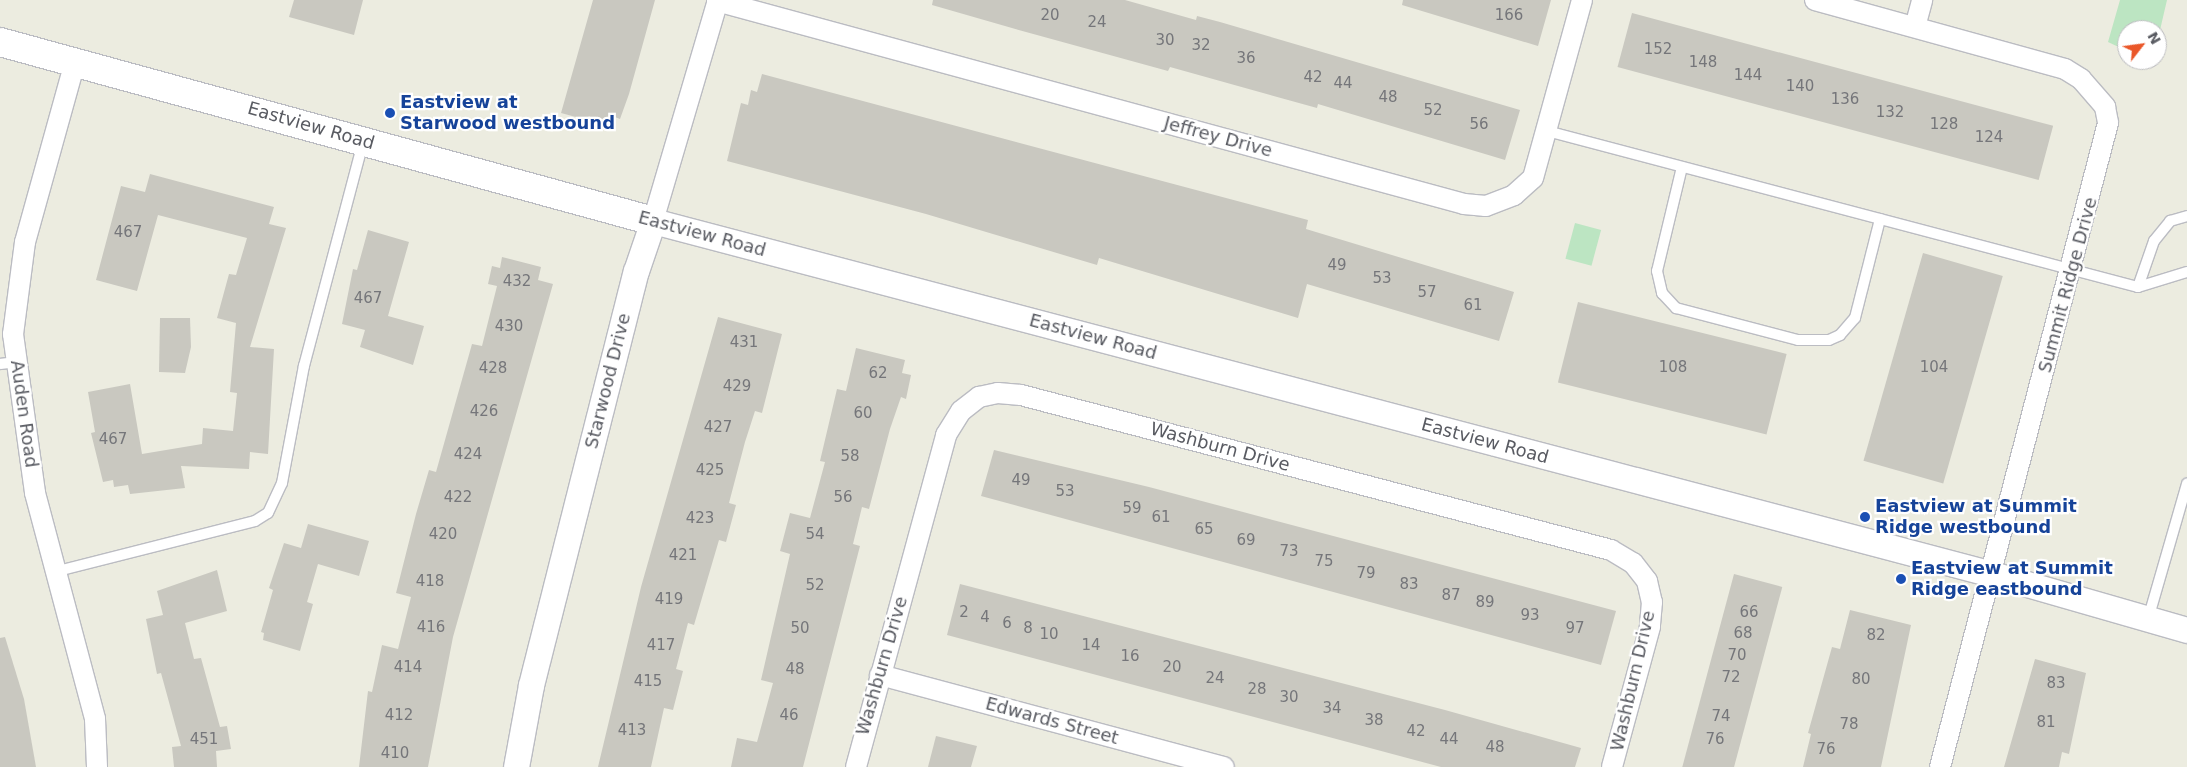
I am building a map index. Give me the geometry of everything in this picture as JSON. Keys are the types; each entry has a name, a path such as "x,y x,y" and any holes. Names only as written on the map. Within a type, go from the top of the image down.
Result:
{"main road":[{"name":"Eastview Road","path":"0,42 653,221"}],"street":[{"name":"Jeffrey Drive","path":"718,1 1464,204 1499,203 1524,187 1533,178 1548,131 1582,0"},
{"name":"Summit Ridge Drive","path":"1815,0 2065,69 2081,79 2105,107 2106,139 1940,767"},
{"path":"1915,27 1922,0"},
{"name":"Starwood Drive","path":"516,767 534,675 636,271 653,221 718,1"},
{"name":"Auden Road","path":"75,62 34,221 25,242 14,334 8,363 35,493 54,572 95,719 97,767"},
{"name":"Eastview Road","path":"653,221 1992,574 2187,630"},
{"name":"Washburn Drive","path":"856,767 946,435 961,411 979,398 998,393 1021,395 1612,550 1633,563 1647,581 1652,602 1650,627 1612,767"},
{"name":"Edwards Street","path":"880,675 1190,763 1224,767"}],"lane":[{"path":"1548,131 2138,288 2187,272"},
{"path":"54,572 255,521 268,513 282,483 304,366 363,142"},
{"path":"1682,167 1656,270 1662,293 1676,308 1798,340 1829,340 1840,335 1855,318 1880,219"},
{"path":"2138,288 2154,241 2170,221 2187,216"},
{"path":"2147,620 2187,484"}],"green space":[{"path":"2120,0 2167,0 2162,20 2117,20 2117,46 2108,42"},
{"path":"1575,223 1601,230 1592,266 1565,259"}],"building":[{"path":"294,0 363,0 354,35 289,17"},
{"path":"593,0 655,0 629,94 620,119 615,117 613,127 561,113"},
{"path":"933,0 1125,0 1196,20 1197,16 1220,22 1520,110 1505,160 1318,104 1317,108 1170,67 1168,71 1026,32 932,5"},
{"path":"1403,0 1551,0 1538,46 1402,5"},
{"path":"1632,13 2053,126 2039,180 1618,67"},
{"path":"762,74 1308,220 1306,229 1514,292 1499,341 1307,284 1298,318 1099,258 1097,265 926,214 727,161 741,103 748,105 751,90 757,92"},
{"path":"150,174 274,207 269,224 286,228 250,347 274,349 268,454 250,452 249,469 181,466 185,488 130,494 128,485 114,487 113,480 103,482 91,433 95,432 88,392 130,384 142,454 202,444 203,428 233,431 237,393 230,392 236,323 217,318 229,274 236,275 247,238 158,215 137,291 96,280 121,186 145,192"},
{"path":"368,230 409,242 388,316 424,326 413,365 360,347 365,330 342,324 353,269 357,270"},
{"path":"1923,253 2003,276 1943,484 1863,461"},
{"path":"502,257 541,267 538,280 553,284 453,637 428,767 359,767 368,691 372,692 382,645 398,649 411,597 396,593 416,514 429,470 436,472 472,344 482,346 497,286 488,284 492,266 500,268"},
{"path":"1578,302 1787,354 1767,435 1558,383"},
{"path":"718,317 782,334 762,413 755,411 745,442 729,503 736,505 726,542 719,540 694,625 688,623 676,669 683,671 673,710 664,708 651,767 598,767 641,587"},
{"path":"160,318 190,318 191,347 185,373 159,372"},
{"path":"856,348 905,360 902,373 911,375 906,399 901,397 890,429 869,509 862,507 853,544 860,546 803,767 731,767 737,738 757,742 773,683 761,680 790,554 780,551 790,513 810,518 825,462 820,461 837,389 846,391"},
{"path":"994,450 1149,487 1616,611 1601,665 981,496"},
{"path":"308,524 369,541 359,576 318,564 307,602 313,604 300,651 263,640 264,633 261,632 273,590 269,588 284,543 301,548"},
{"path":"217,570 227,611 185,623 194,659 201,658 220,727 227,726 231,749 216,751 217,767 174,767 172,747 181,746 161,673 157,674 146,619 163,615 157,591"},
{"path":"1734,574 1782,587 1734,767 1682,767"},
{"path":"960,584 1445,710 1581,748 1575,767 1441,767 947,635"},
{"path":"1850,610 1911,625 1881,767 1803,767 1811,734 1808,733 1832,647 1840,649"},
{"path":"5,637 24,699 36,767 0,767 0,638"},
{"path":"2035,659 2086,673 2069,754 2062,752 2059,767 2004,767"},
{"path":"936,736 977,746 971,767 928,767"}],"place":[{"name":"Eastview at Starwood westbound","path":"390,113"},
{"name":"Eastview at Summit Ridge westbound","path":"1865,517"},
{"name":"Eastview at Summit Ridge eastbound","path":"1901,579"}]}
